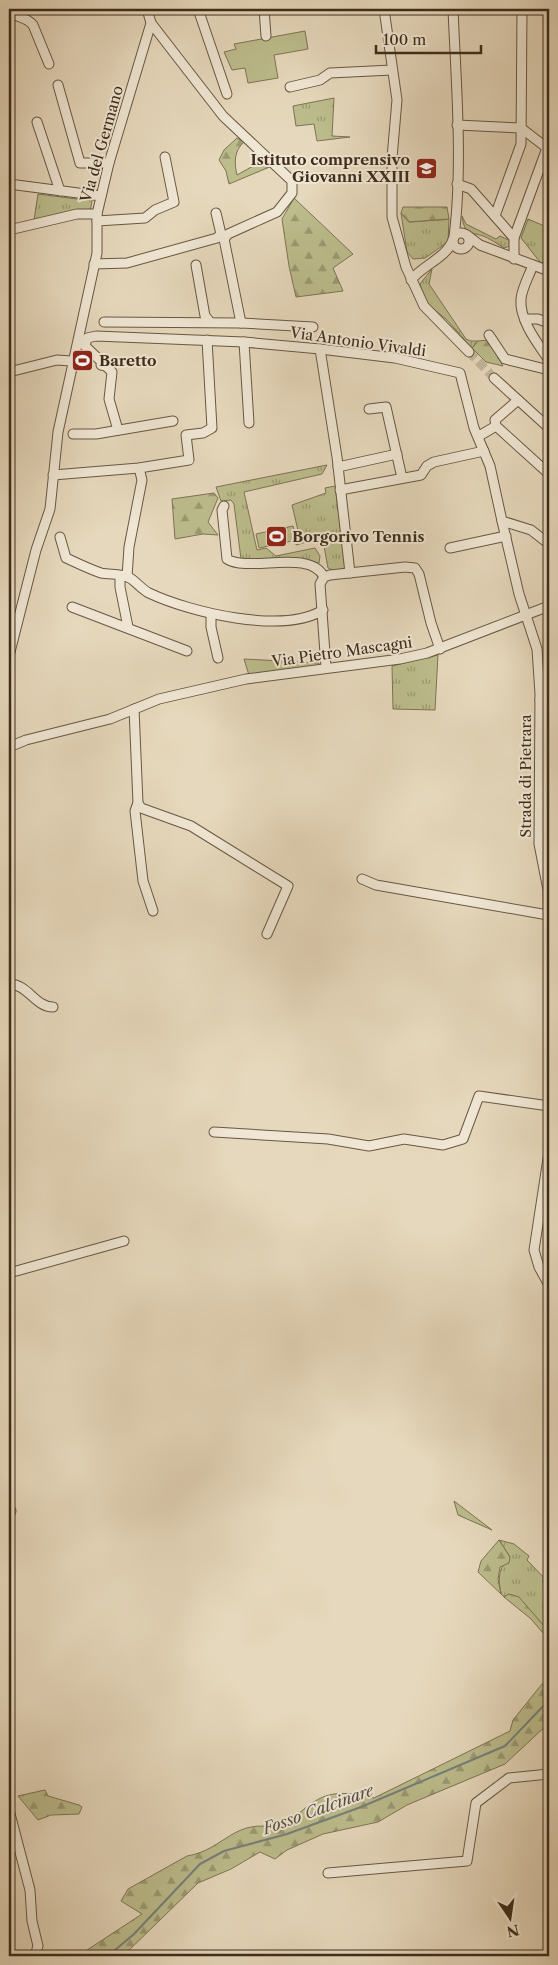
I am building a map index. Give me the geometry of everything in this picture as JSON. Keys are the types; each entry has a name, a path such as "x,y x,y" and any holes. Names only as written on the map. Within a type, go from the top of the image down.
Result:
{"street":[{"path":"147,9 151,23 224,116 292,181 292,193 277,212 228,234 224,240 241,323"},
{"path":"198,9 227,94"},
{"path":"264,9 266,36"},
{"path":"384,9 397,100 392,158 392,217 409,276 424,306 469,352"},
{"path":"453,9 457,125 457,184 454,238 455,246 463,247"},
{"path":"495,216 521,144 522,9"},
{"path":"9,11 15,17 29,20 33,25 49,64"},
{"name":"Via del Germano","path":"9,656 36,550 50,509 58,432 94,264 98,242 97,217 101,196 109,162 151,23"},
{"path":"290,87 320,80 330,73 392,70"},
{"path":"58,85 80,163 109,162"},
{"path":"37,122 60,191"},
{"path":"457,125 521,128 547,148 514,238 514,259"},
{"path":"9,230 77,214 97,217 145,218 155,210 174,202 166,157"},
{"path":"9,184 101,196"},
{"path":"457,184 471,189 514,238"},
{"path":"94,264 127,263 217,238 221,234 221,230 216,213"},
{"path":"456,216 469,239 463,247"},
{"path":"445,253 458,233 465,234 480,245 541,268 521,299 533,336 549,360"},
{"path":"409,276 445,253 463,247 480,245"},
{"path":"196,265 205,316 210,322"},
{"path":"526,319 538,319 549,323"},
{"path":"104,322 210,322 313,327"},
{"path":"489,335 505,359 549,370"},
{"name":"Via Antonio Vivaldi","path":"106,366 85,346 86,338 96,336 207,340 320,349 395,358 460,373 474,428 484,451 526,615"},
{"path":"53,475 139,468 189,460 186,435 203,433 212,428 207,340"},
{"path":"244,342 249,424"},
{"path":"76,349 106,366 112,372 109,399 118,430"},
{"path":"320,349 338,467 350,573"},
{"path":"9,372 57,360 72,361"},
{"path":"494,378 549,428"},
{"path":"518,400 495,420 496,426 549,474"},
{"path":"369,409 386,407 402,478"},
{"path":"73,434 118,430 173,421"},
{"path":"479,436 496,426"},
{"path":"340,490 421,475 427,466 434,462 484,451"},
{"path":"338,467 397,454"},
{"path":"128,627 120,588 124,576 142,480 139,468"},
{"path":"224,506 222,510 227,558 233,562 309,565 321,571 324,577"},
{"path":"502,521 531,530 549,544"},
{"path":"450,548 506,536"},
{"path":"60,537 66,558 101,573 124,576 148,592 211,614 240,619 271,620 306,617 323,610"},
{"path":"324,577 405,567 415,568 420,574 431,623 440,649"},
{"path":"324,577 320,584 326,668"},
{"name":"Via Pietro Mascagni","path":"9,747 26,740 110,718 160,699 246,679 400,659 440,649 549,606"},
{"path":"72,607 187,651"},
{"path":"211,614 218,658"},
{"name":"Strada di Pietrara","path":"526,615 536,649 540,700 539,844 548,890 549,939"},
{"path":"540,700 549,697"},
{"path":"134,709 138,802 136,811 143,881 153,911"},
{"path":"138,802 141,808 191,826 288,886 267,934"},
{"path":"362,879 376,885 548,914"},
{"path":"9,984 20,985 43,1005 53,1007"},
{"path":"214,1132 328,1139 369,1146 404,1139 442,1145 463,1139 479,1096 549,1106"},
{"path":"549,1152 534,1250 539,1267 549,1286"},
{"path":"9,1273 124,1241"},
{"path":"328,1873 467,1861 476,1803 509,1778 549,1774"},
{"path":"9,1810 30,1890 32,1921 38,1946 35,1956"}],"green space":[{"path":"305,31 308,49 274,55 278,78 248,83 245,68 232,70 224,52 236,49 234,44"},
{"path":"334,98 332,136 350,137 317,141 314,124 296,126 293,106"},
{"path":"237,138 244,142 238,149 236,157 237,175 262,161 272,166 229,184 226,171 219,160 224,150"},
{"path":"38,194 92,201 90,212 34,220"},
{"path":"294,198 353,254 333,268 343,291 296,297 282,219"},
{"path":"403,207 447,207 449,219 409,222 401,213"},
{"path":"401,213 409,222 449,219 448,242 425,258 413,259 407,252"},
{"path":"462,216 466,224 496,239 500,236 509,240 510,246 504,248 485,237 471,233 464,226"},
{"path":"528,219 549,228 549,265 540,262 521,238"},
{"path":"432,269 429,284 466,339 478,341 472,348 447,320 425,302 420,284"},
{"path":"488,340 503,366 486,362 472,348 478,341"},
{"path":"327,465 322,474 244,492 257,550 266,548 276,556 315,548 320,556 319,563 241,559 234,504 231,500 221,501 216,487"},
{"path":"335,486 346,568 335,571 328,568 324,546 317,539 296,545 296,542 300,539 292,505 326,493 325,488"},
{"path":"214,493 218,498 208,522 218,535 203,534 175,539 172,499"},
{"name":"Borgorivo Tennis","path":"293,526 297,540 259,548 256,534"},
{"path":"438,655 435,710 393,709 392,666"},
{"path":"244,659 319,663 319,666 249,675"},
{"path":"454,1501 492,1530 458,1515"},
{"path":"499,1540 514,1544 529,1556 527,1560 549,1583 549,1627 544,1626 509,1594 504,1597 501,1594 499,1583 501,1569 510,1557"},
{"path":"499,1540 510,1557 509,1563 500,1567 498,1579 501,1594 478,1572 481,1561"},
{"path":"509,1594 519,1597 544,1626 549,1627 549,1633 543,1633 531,1619 504,1597"},
{"path":"549,1683 549,1723 505,1764 407,1805 378,1822 323,1834 287,1850 275,1859 260,1852 231,1869 198,1883 123,1956 78,1956 142,1914 121,1901 128,1889 187,1856 200,1853 240,1830 264,1826 280,1829 322,1797 343,1793 374,1798 510,1731 513,1720 542,1684"},
{"path":"45,1790 48,1796 82,1807 79,1814 51,1815 38,1820 18,1796"}],"waterway":[{"name":"Fosso Calcinare","path":"108,1956 134,1934 200,1864 224,1851 287,1834 361,1807 505,1746 549,1700"}],"tunnel":[{"path":"469,352 494,378"}],"place":[{"name":"Istituto comprensivo Giovanni XXIII","path":"426,169"},
{"name":"Baretto","path":"83,361"},
{"name":"Borgorivo Tennis","path":"276,537"}]}
